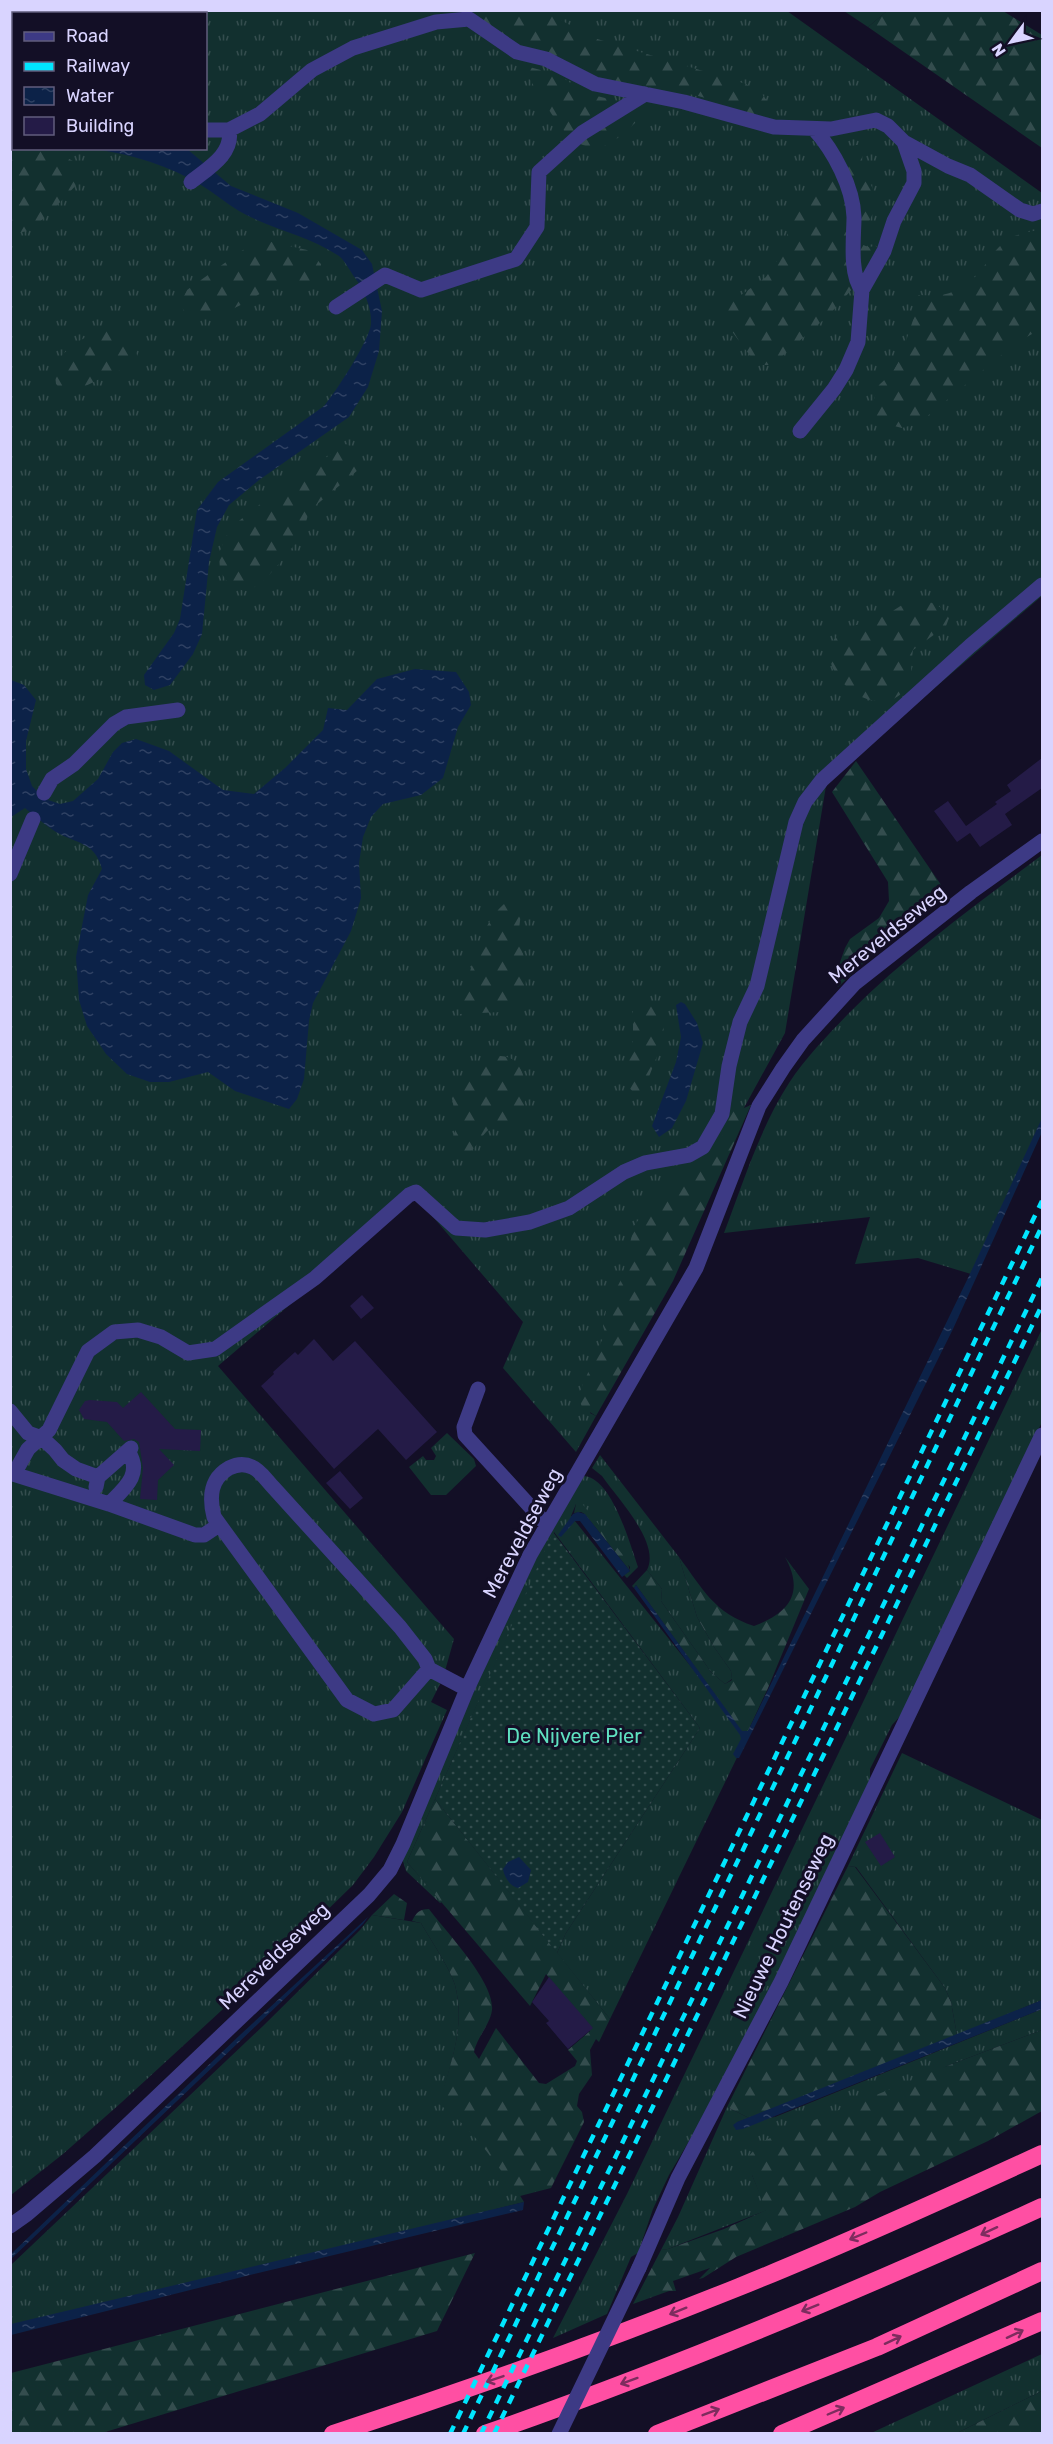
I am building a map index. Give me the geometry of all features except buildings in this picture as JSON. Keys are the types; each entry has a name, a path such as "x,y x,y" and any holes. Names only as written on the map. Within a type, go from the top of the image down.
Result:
{"highway":[{"path":"333,2433 543,2362 675,2312 901,2218 1042,2154"},
{"path":"485,2433 650,2374 859,2289 1042,2207"},
{"path":"657,2433 877,2348 1042,2271"},
{"path":"782,2433 1042,2321"}],"street":[{"path":"207,130 229,130 260,114 312,70 353,48 436,22 469,19 518,52 546,59 595,84 737,116 774,128 831,129 876,120 888,126 904,142 970,175 1020,210 1033,214 1042,212"},
{"path":"336,307 385,275 422,290 516,259 537,227 539,172 582,132 645,94"},
{"path":"814,129 836,159 848,188 854,218 852,246 856,276 862,290"},
{"path":"191,182 227,149 231,139 229,130"},
{"path":"800,431 820,409 852,357 858,342 862,290 884,251 894,221 914,183 914,171 904,142"},
{"path":"219,1525 204,1535 195,1535 94,1499 12,1474 28,1449 42,1438 55,1418 88,1351 114,1332 138,1330 161,1337 188,1353 214,1349 315,1278 409,1195 416,1192 456,1228 485,1230 530,1222 569,1208 624,1172 645,1163 689,1155 703,1147 722,1114 729,1066 740,1022 757,986 796,822 805,802 831,772 970,646 1042,585"},
{"path":"44,793 52,779 74,764 120,720 139,714 178,710"},
{"path":"10,874 33,819"},
{"name":"Mereveldseweg","path":"10,2226 95,2156 375,1888 390,1870 467,1689 547,1525 696,1268 759,1106 803,1040 855,983 971,892 1042,842"},
{"path":"478,1389 464,1427 465,1435 547,1525"},
{"path":"10,1411 28,1433 42,1438 63,1460 76,1469 98,1477"},
{"name":"Nieuwe Houtenseweg","path":"559,2433 639,2268 678,2178 781,1982 1042,1435"},
{"path":"94,1499 98,1477 129,1450 134,1470 132,1481 109,1504"},
{"path":"429,1669 393,1710 374,1714 347,1700 214,1517 210,1502 218,1474 237,1464 253,1467 273,1486 400,1627 425,1659 429,1669 467,1689"}],"green space":[{"path":"11,10 117,11 12,12 11,21"},
{"path":"464,11 544,11 594,38 746,84 761,93 768,102 766,121 716,101 691,94 602,81 577,69 567,60 529,50 467,18"},
{"path":"787,11 1042,193 1042,596 827,780 785,1033 716,1159 590,1413 596,1416 576,1452 503,1368 523,1322 416,1197 218,1366 454,1639 443,1678 431,1702 447,1710 402,1812 374,1857 353,1885 272,1964 122,2102 63,2154 11,2195 11,31 12,150 207,150 207,12 118,12"},
{"path":"844,11 887,11 868,27"},
{"path":"887,11 1003,11 1042,35 1042,148 868,27"},
{"path":"522,65 559,75 585,93 649,109 611,143 597,148 585,146 571,138 563,129"},
{"path":"12,134 12,150 54,150 78,164 79,182 48,215 28,231 11,234 10,137"},
{"path":"855,145 866,145 862,162 875,196 875,208 860,238 861,244 868,247 876,246 884,260 870,269 829,315 780,358 770,365 757,365 710,302 737,298 766,277 784,250 789,226 789,206 793,198 834,176 838,170 832,153"},
{"path":"1042,229 1042,328 1015,344 919,423 902,428 867,419 879,385 892,373 900,359 920,299 918,295 935,296 957,290 977,275 994,252 1007,240 1020,234"},
{"path":"263,240 307,250 321,264 321,278 302,284 278,284 212,317 199,318 188,314 180,304 187,290 247,247"},
{"path":"106,326 118,330 128,338 135,350 138,363 65,392 56,384 54,365 71,347"},
{"path":"346,444 357,450 361,461 358,470 309,511 303,533 260,585 244,591 230,586 220,571 219,553 230,528"},
{"path":"907,602 926,602 940,607 949,618 946,626 913,650 909,682 902,693 889,700 875,701 860,696 847,687 837,675 831,662 830,648 837,636 846,629 870,622"},
{"path":"856,761 948,895 880,948 838,987 830,976 839,965 850,939 879,918 889,901 888,882 832,792"},
{"path":"1042,855 1042,1122 971,1274 918,1258 855,1264 870,1217 724,1233 769,1118 789,1083 810,1055 849,1013 895,970"},
{"path":"512,898 519,900 522,905 518,937 524,957 525,995 501,1012 460,1014 460,1005 484,932 491,919"},
{"path":"645,996 663,1020 664,1038 645,1087 635,1094 624,1082 633,1040 633,1009"},
{"path":"483,1056 507,1057 515,1061 520,1068 525,1086 522,1115 520,1122 491,1128 472,1151 459,1157 449,1148 458,1123 451,1095 470,1077"},
{"path":"751,1105 673,1281 596,1416 582,1407 578,1396 605,1333 603,1326 607,1306 622,1278 634,1226 647,1208 668,1191 685,1172 716,1148 725,1130 728,1106 739,1110"},
{"path":"1042,1329 1042,1422 902,1714 892,1725 870,1769 870,1780 781,1967 699,2124 669,2175 653,2209 638,2253 631,2257 607,2314 553,2338 627,2194"},
{"path":"447,1433 474,1459 476,1466 446,1495 431,1495 409,1467 423,1456 426,1460 434,1460 436,1456 431,1448"},
{"path":"600,1455 679,1557 697,1617 731,1671 732,1679 725,1684 711,1672 661,1601 662,1589 647,1570 650,1559 643,1534 627,1508 602,1476 592,1468"},
{"path":"584,1476 594,1480 603,1488 611,1500 625,1529 638,1567 627,1578 624,1575 630,1571 630,1567 576,1504 571,1516 747,1737 610,2019 557,1953 566,1933 700,1728 554,1532 407,1862 442,1902 440,1903 406,1871 402,1858 523,1577"},
{"path":"580,1501 627,1560 630,1571 585,1514 574,1513 576,1504"},
{"name":"De Nijvere Pier","path":"553,1532 700,1728 566,1933 557,1953 435,1799"},
{"path":"679,1557 710,1599 740,1621 754,1626 776,1615 790,1600 794,1581 785,1557 809,1589 748,1731 742,1732 636,1585 634,1588 632,1586 647,1570 662,1589 661,1601 711,1672 725,1684 732,1680 731,1671 697,1617"},
{"path":"902,1753 1042,1820 1042,2000 957,2035 951,2002 945,1988 856,1867 848,1866"},
{"path":"435,1799 610,2019 599,2042 596,2039 590,2050 592,2075 579,2094 577,2106 582,2112 584,2122 551,2188 520,2196 473,2135 439,2104 458,2031 458,2001 449,1970 421,1923 412,1921 415,1916 420,1911 429,1909 468,1958 486,1986 492,2010 474,2052 479,2059 496,2028 539,2083 546,2084 575,2066 577,2061 568,2050 590,2031 546,1974 530,2006 407,1862"},
{"path":"848,1866 855,1867 945,1988 951,2002 957,2035 749,2118 727,2107"},
{"path":"394,1894 407,1903 404,1920 372,1915"},
{"path":"372,1915 421,1923 449,1970 458,2001 458,2031 440,2104 486,2149 524,2202 11,2329 11,2265 264,2025 360,1930"},
{"path":"1042,2009 1042,2030 947,2066 752,2175 767,2210 661,2250 727,2107 749,2118 737,2122 775,2117"},
{"path":"1042,2030 1042,2111 988,2141 880,2192 855,2207 736,2257 703,2278 699,2279 710,2268 673,2281 676,2291 669,2291 633,2304 661,2250 724,2229 766,2210 752,2175 748,2157 761,2142"},
{"path":"475,2253 437,2331 102,2433 11,2433 11,2373"},
{"path":"1042,2354 1042,2391 957,2433 869,2434"},
{"path":"1042,2391 1042,2433 957,2433"}],"water":[{"path":"101,150 188,150 231,186 298,213 362,250 372,264 382,311 379,351 368,387 349,417 259,480 229,505 217,527 209,562 202,634 193,654 170,685 154,690 145,685 144,675 174,633 180,619 197,510 218,482 324,406 359,353 369,331 371,318 367,300 361,288 339,256 315,243 251,217 176,172 123,154"},
{"path":"415,669 456,672 469,692 471,705 458,727 443,778 421,795 383,804 371,817 363,837 359,863 361,898 351,931 313,1003 309,1021 304,1079 297,1099 289,1109 235,1091 208,1072 169,1082 150,1082 127,1074 106,1054 87,1026 79,1000 76,957 88,895 102,869 99,860 90,849 56,832 25,808 11,817 11,680 24,685 36,700 26,741 26,769 32,786 45,799 60,804 73,801 98,779 113,752 122,743 136,739 169,751 223,790 254,794 285,768 323,730 328,708 347,710 377,679"},
{"path":"681,1002 685,1004 697,1023 703,1043 686,1101 672,1128 659,1137 652,1126 676,1062 681,1037 676,1005"},
{"path":"1042,1118 1042,1132 953,1329 739,1758 736,1758 733,1754 741,1739 740,1735 634,1588 636,1585 742,1731 748,1731 968,1278"},
{"path":"578,1512 585,1514 630,1571 622,1577 580,1521 575,1521 561,1537 558,1535 573,1514"},
{"path":"519,1857 531,1870 528,1882 518,1888 508,1881 503,1869 508,1862"},
{"path":"368,1917 11,2259 11,2254 240,2035"},
{"path":"1042,2000 1042,2009 743,2129 736,2130 733,2125 737,2122"},
{"path":"524,2202 523,2210 11,2335 11,2324"}],"railway":[{"path":"450,2434 1042,1201"},
{"path":"463,2434 1042,1226"},
{"path":"481,2434 1042,1278"},
{"path":"494,2434 1042,1305"}]}
